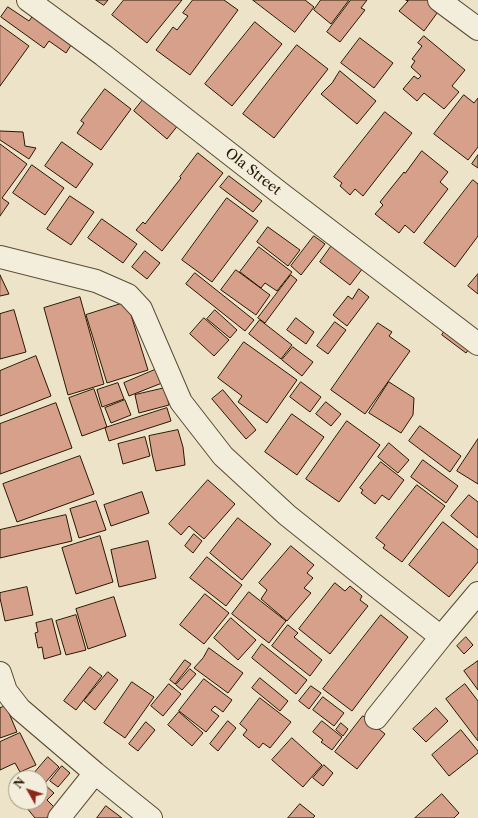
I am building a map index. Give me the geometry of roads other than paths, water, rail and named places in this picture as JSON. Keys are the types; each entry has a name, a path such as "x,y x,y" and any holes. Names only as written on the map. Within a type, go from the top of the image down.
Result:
{"street":[{"name":"Ola Street","path":"28,0 104,55 280,193 478,344"},
{"path":"439,0 476,25"},
{"path":"0,257 96,281 128,295 141,309 181,402 223,456 287,515 441,637"},
{"path":"376,718 478,593"},
{"path":"0,673 6,691 20,709 151,818"},
{"path":"59,818 95,772"}]}
